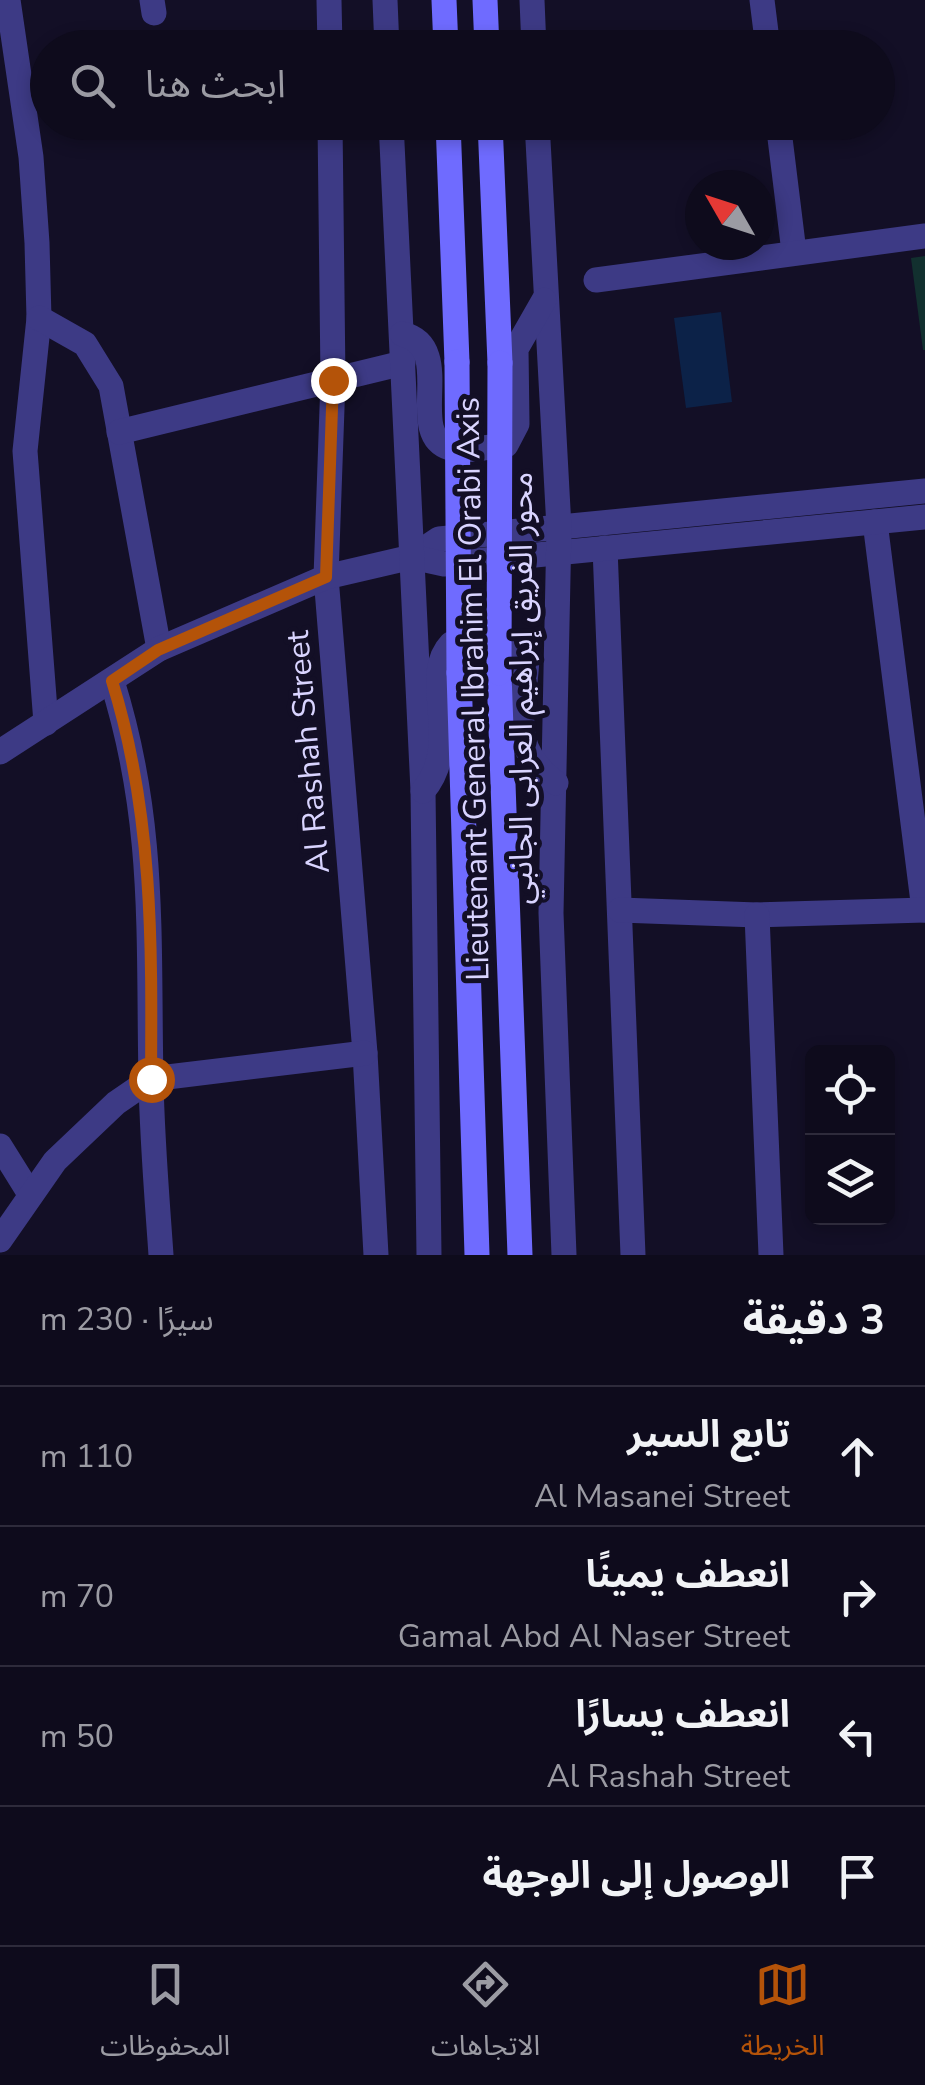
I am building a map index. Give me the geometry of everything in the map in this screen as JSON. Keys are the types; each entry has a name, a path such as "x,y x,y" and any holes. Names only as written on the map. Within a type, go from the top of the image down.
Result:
{"main road":[{"path":"444,0 445,30"},
{"path":"484,0 485,30"},
{"name":"Lieutenant General Ibrahim El Orabi Axis","path":"449,140 456,362 459,673 478,1255"},
{"name":"Lieutenant General Ibrahim El Orabi Axis","path":"491,140 500,363 499,672 520,1255"}],"street":[{"path":"8,0 31,157 38,318 12,450 46,723"},
{"path":"329,0 330,30"},
{"path":"385,0 386,30"},
{"path":"532,0 533,30"},
{"path":"762,0 766,30"},
{"name":"Al Rashah Street","path":"330,140 333,380 326,577 365,1053 376,1255"},
{"path":"392,140 422,791 430,1255"},
{"name":"محور الفريق إبراهيم العرابى الجانبي","path":"538,140 559,540 551,913 564,1255"},
{"path":"780,140 794,252"},
{"path":"596,280 925,236"},
{"path":"402,334 416,340 426,351 431,426 439,441 454,449 506,445 517,424 516,349 544,300"},
{"path":"38,318 85,344 102,365 120,432 158,650"},
{"path":"120,432 403,364"},
{"path":"0,752 158,650 326,577 412,557 439,539 559,540 925,491"},
{"path":"559,540 605,548 925,517"},
{"path":"620,910 757,914 924,910 875,522"},
{"path":"605,548 633,1255"},
{"path":"422,791 441,762 439,662 450,644 512,642 521,648 527,659 522,744 533,764 556,783"},
{"path":"112,681 130,740 150,869 151,1079 161,1255"},
{"path":"757,914 771,1255"},
{"path":"0,1240 30,1194 84,1131 151,1079 365,1053"},
{"path":"0,1146 30,1194"}],"green space":[{"path":"925,256 925,350 923,350 911,258"}],"water":[{"path":"721,312 732,402 686,408 674,318"}],"route":[{"path":"151,1079 150,869 130,740 112,681 158,650 326,577 333,380"}]}
